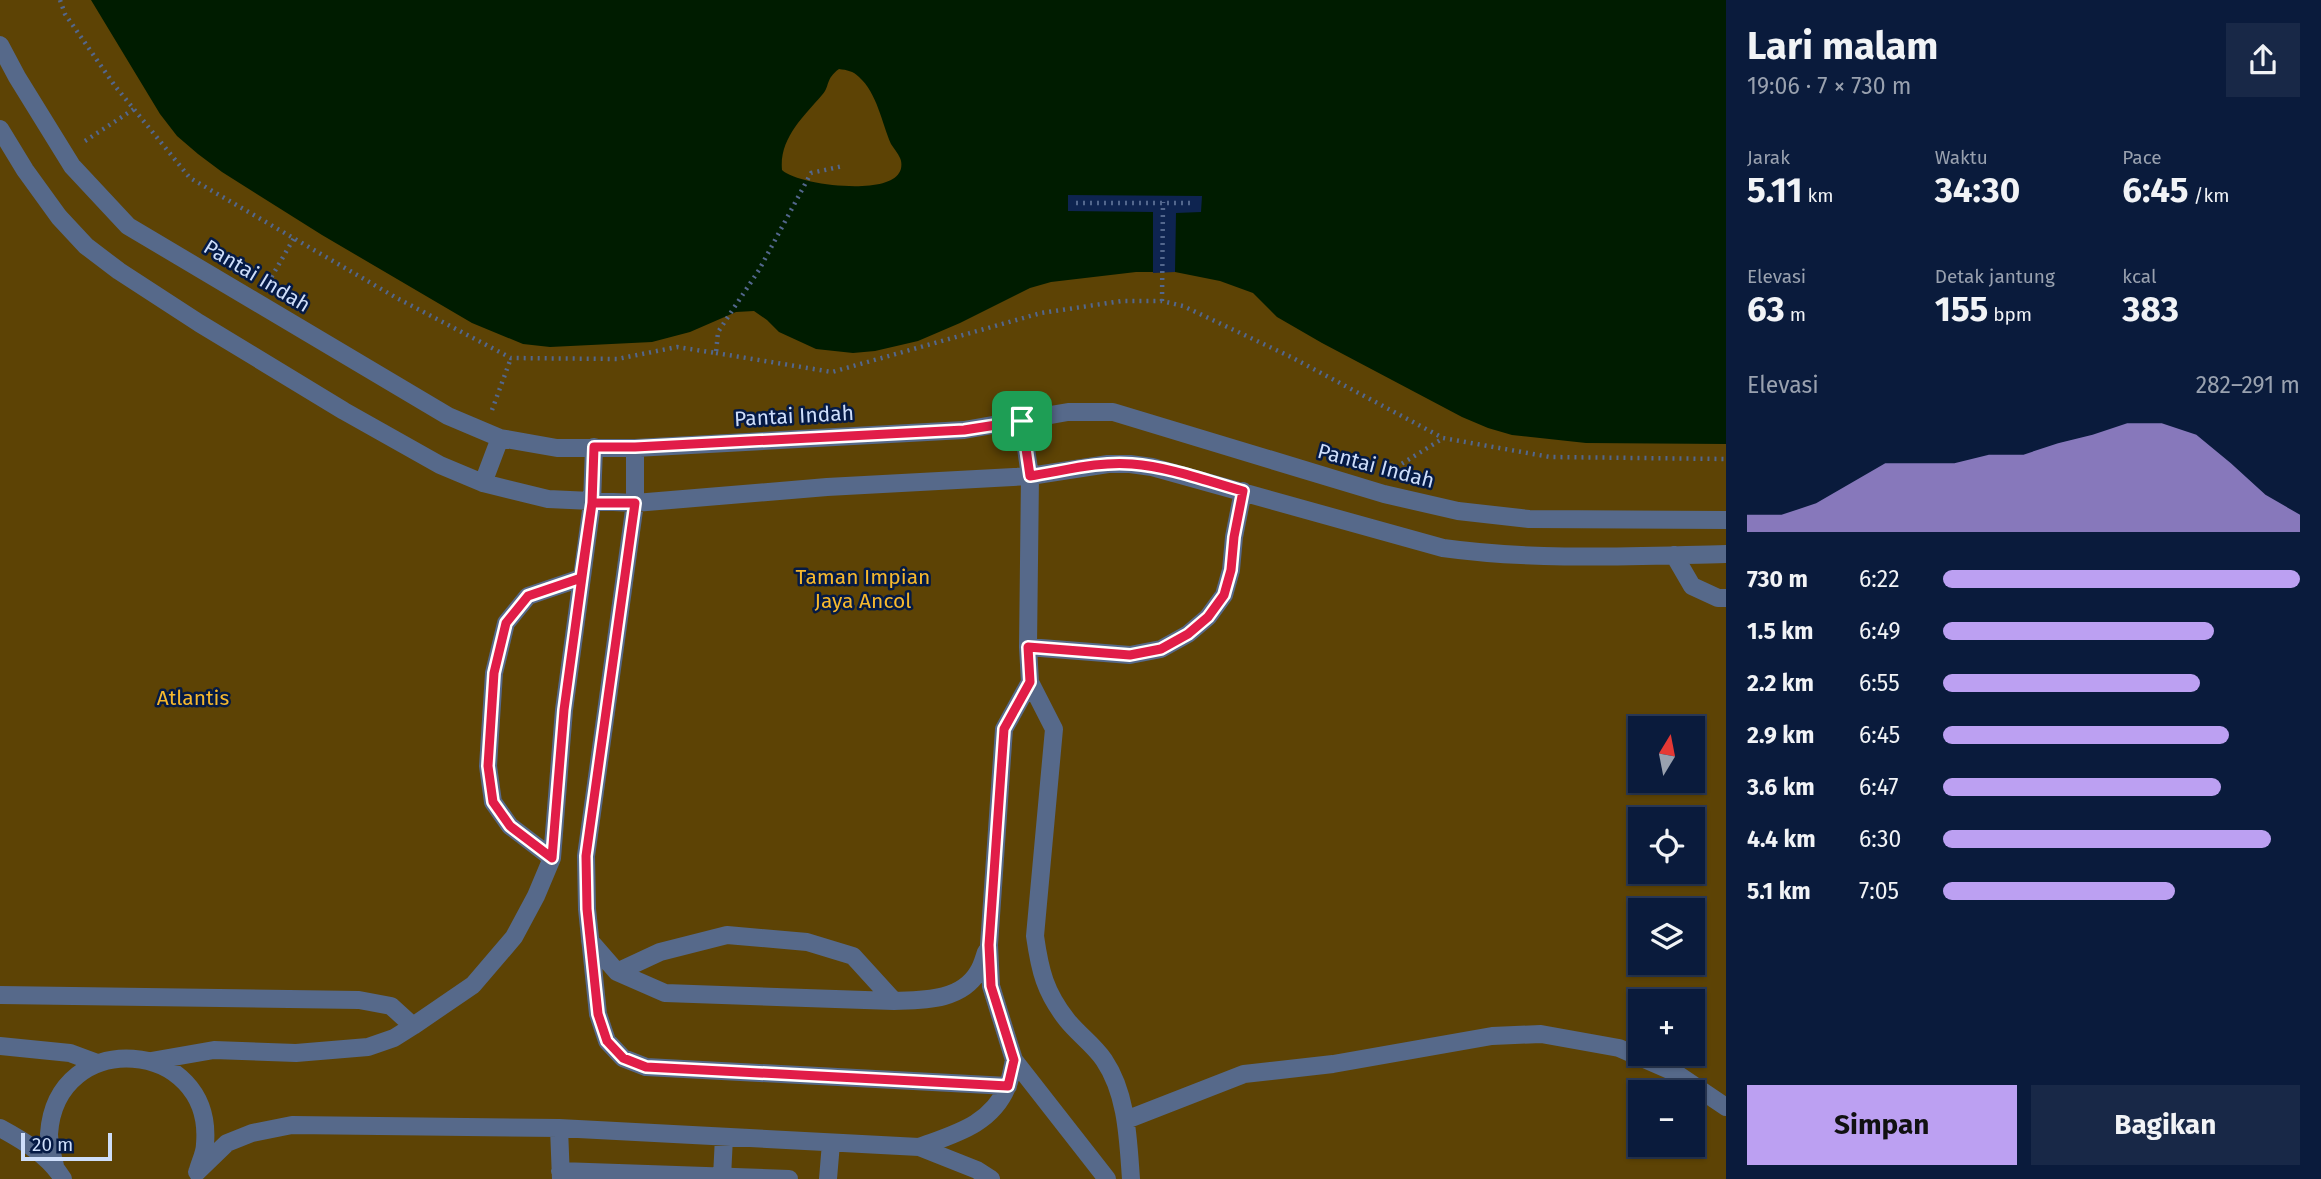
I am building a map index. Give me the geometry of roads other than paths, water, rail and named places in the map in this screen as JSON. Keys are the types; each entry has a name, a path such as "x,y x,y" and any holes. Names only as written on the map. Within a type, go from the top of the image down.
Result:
{"street":[{"name":"Pantai Indah","path":"0,45 72,166 128,226 448,416 500,438 557,448 635,447 964,430 1068,412 1113,412 1384,494 1458,511 1529,519 1726,520"},
{"path":"0,128 25,170 59,217 86,246 119,271 344,411 440,464 483,483 548,499 635,503 827,486 1030,476 1108,464 1130,464 1152,467 1453,549 1576,558 1726,554"},
{"path":"1022,421 1030,476 1030,682 1054,729 1035,936 1039,968 1050,994 1068,1021 1103,1059 1115,1080 1126,1119 1131,1179"},
{"path":"483,483 500,438"},
{"path":"59,1172 49,1136 55,1106 72,1080 97,1063 124,1058 151,1061 214,1051 296,1053 368,1047 394,1038 473,985 514,937 552,858 564,710 592,503 594,447"},
{"path":"635,447 635,503 586,856 587,909 598,1014 607,1041 623,1058 646,1067 1008,1086"},
{"path":"1028,647 1130,655 1161,649 1188,634 1208,617 1224,595 1231,570 1243,491"},
{"path":"1674,555 1692,586 1718,598 1726,598"},
{"path":"552,858 510,826 493,802 488,766 494,673 506,623 528,596 581,578"},
{"path":"1030,682 1004,729 989,945 991,986 1014,1060 1107,1179"},
{"path":"617,972 660,952 727,935 807,942 853,957 894,1001"},
{"path":"590,941 617,972 665,993 894,1001 928,1000 961,991 978,973 989,945"},
{"path":"0,995 359,1000 391,1006 413,1026"},
{"path":"1126,1119 1244,1074 1333,1064 1492,1036 1541,1034 1619,1048 1674,1072 1726,1107"},
{"path":"0,1046 70,1053 97,1063"},
{"path":"919,1147 974,1126 996,1105 1008,1086 1014,1060"},
{"path":"151,1061 176,1073 194,1094 199,1106 204,1119 205,1146 195,1175"},
{"path":"195,1175 227,1143 252,1132 292,1125 559,1128 919,1147 977,1170 991,1179"},
{"path":"0,1128 22,1140 59,1172"},
{"path":"559,1128 560,1175 789,1179"},
{"path":"722,1177 724,1137"},
{"path":"828,1179 831,1143"}],"park label":[{"name":"Taman Impian Jaya Ancol","path":"863,589"},
{"name":"Atlantis","path":"193,698"}]}
